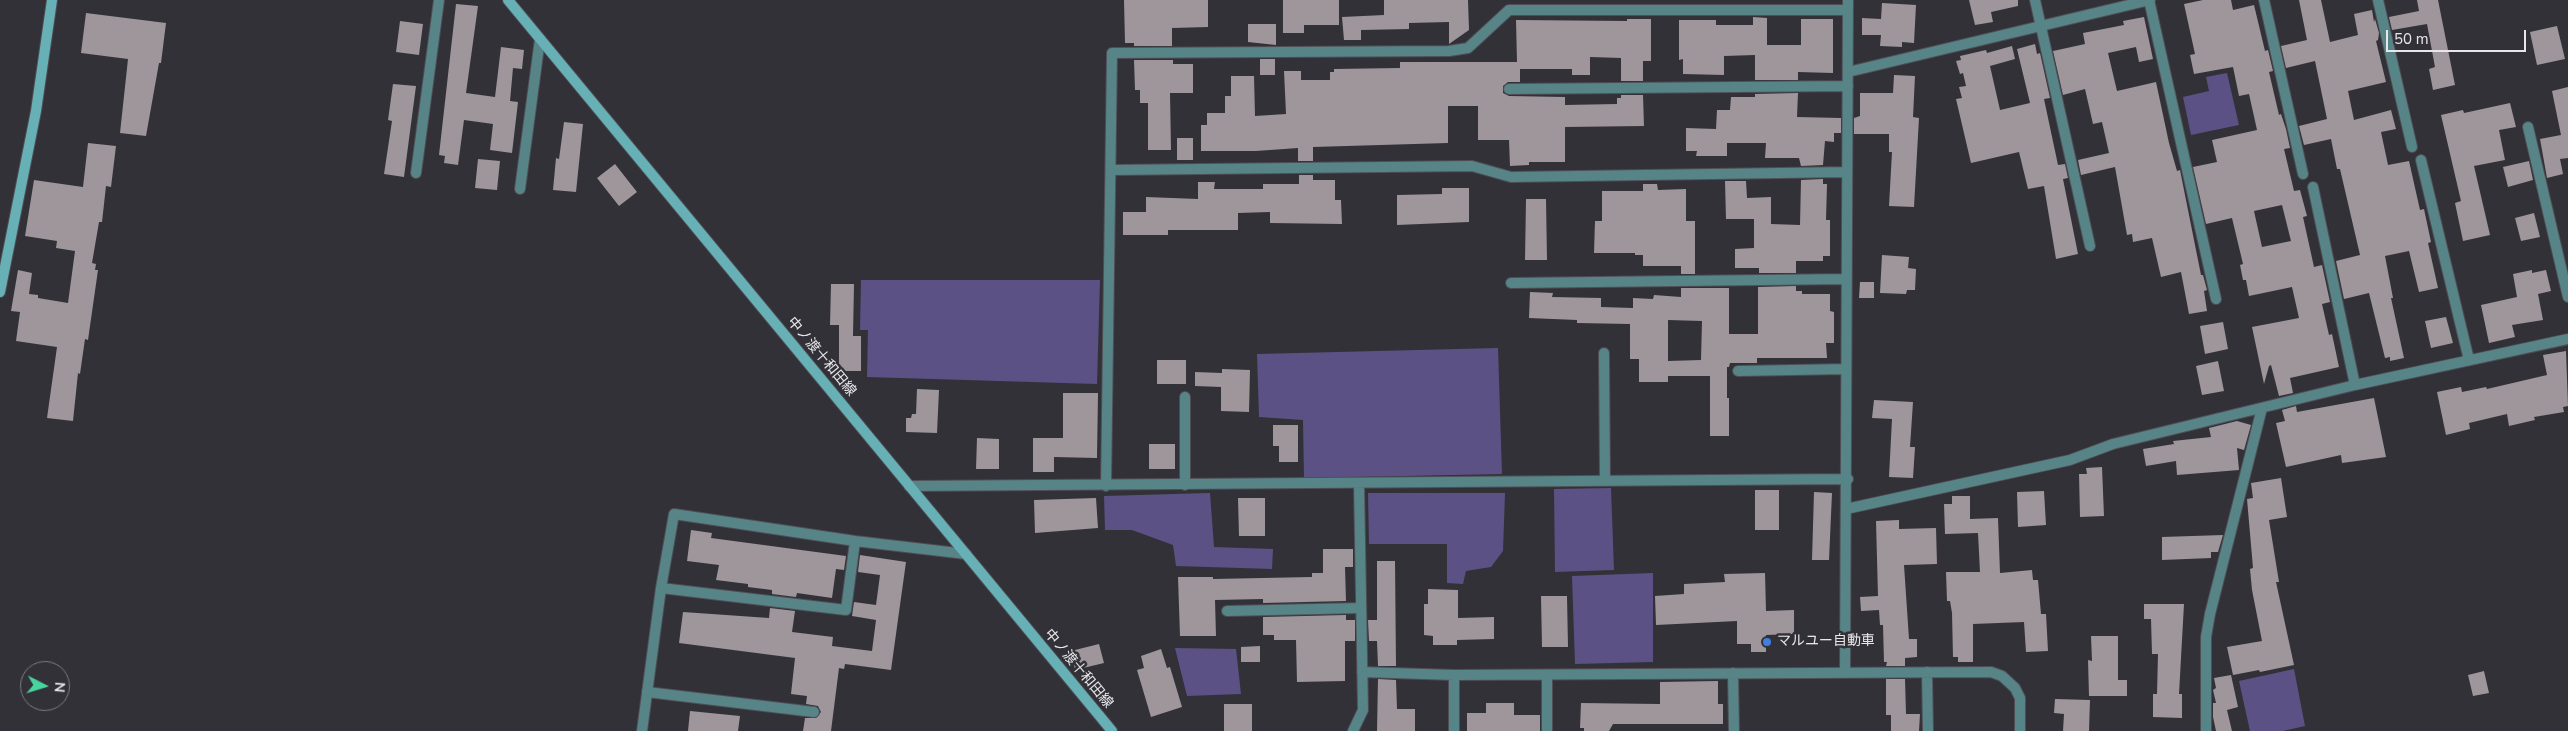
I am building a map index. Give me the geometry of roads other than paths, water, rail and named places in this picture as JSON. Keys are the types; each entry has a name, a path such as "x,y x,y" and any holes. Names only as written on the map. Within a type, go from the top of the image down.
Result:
{"main road":[{"path":"0,292 36,111 52,0"},
{"name":"中ノ渡十和田線","path":"508,0 1112,731"}],"street":[{"path":"416,173 439,0"},
{"path":"2035,0 2090,246"},
{"path":"1848,72 2150,0 2216,299"},
{"path":"2264,0 2303,174"},
{"path":"2378,0 2412,147"},
{"path":"1106,486 1112,170 1112,53 1449,51 1468,48 1508,10 1848,5 1846,279 1848,479 1846,509 1845,672"},
{"path":"520,189 540,39"},
{"path":"1509,89 1848,86"},
{"path":"2528,127 2568,297"},
{"path":"2421,160 2469,360"},
{"path":"1112,170 1472,166 1511,176 1847,172"},
{"path":"2313,187 2354,385"},
{"path":"1511,283 1846,279"},
{"path":"1846,509 2070,460 2113,444 2354,385 2568,339"},
{"path":"1604,353 1606,481"},
{"path":"1738,371 1846,368"},
{"path":"1185,397 1185,485"},
{"path":"2206,731 2206,637 2210,614 2262,408"},
{"path":"909,486 1848,479"},
{"path":"1353,731 1363,710 1359,484"},
{"path":"642,731 661,588 674,514 854,541 966,554"},
{"path":"661,588 846,610 854,541"},
{"path":"1227,611 1361,608"},
{"path":"1362,672 1454,675 1991,672 2002,676 2015,688 2020,698 2020,731"},
{"path":"1927,672 1928,731"},
{"path":"1733,673 1734,731"},
{"path":"1454,675 1454,731"},
{"path":"1547,675 1547,731"},
{"path":"647,692 814,712"}],"place":[{"name":"マルユー自動車","path":"1767,642"}]}
